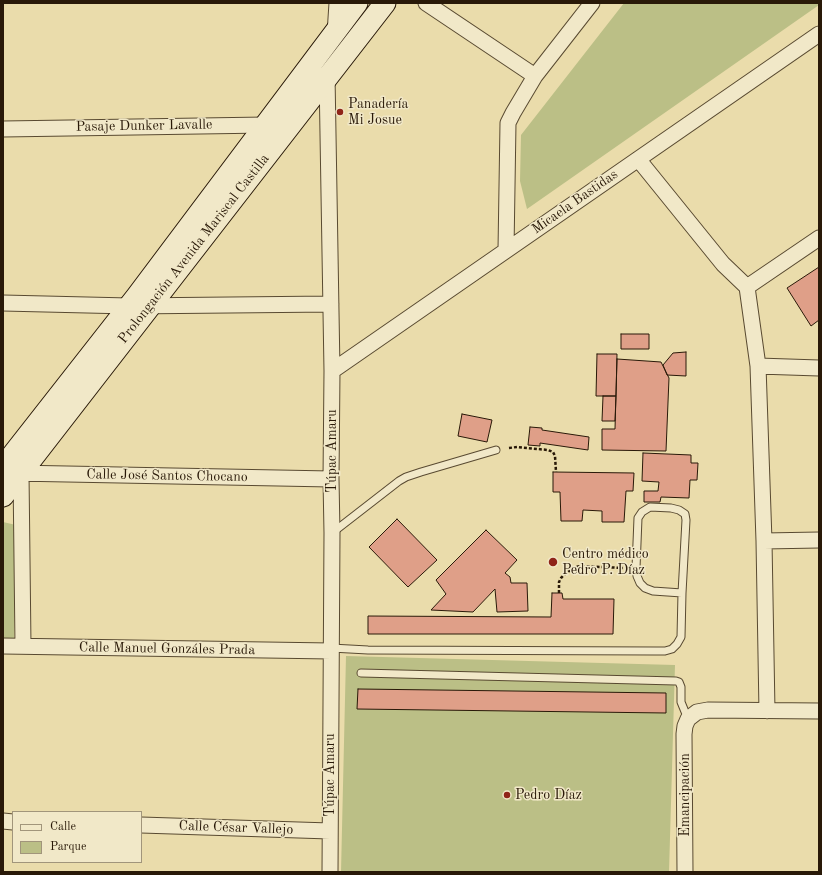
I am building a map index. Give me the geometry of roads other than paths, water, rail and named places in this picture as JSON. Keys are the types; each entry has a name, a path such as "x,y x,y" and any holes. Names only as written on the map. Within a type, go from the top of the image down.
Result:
{"main road":[{"name":"Prolongación Avenida Mariscal Castilla","path":"9,471 150,306 274,130 335,32 357,3"},
{"name":"Prolongación Avenida Mariscal Castilla","path":"3,496 9,471 129,306 274,130 327,78 385,3"}],"street":[{"name":"Túpac Amaru","path":"330,872 332,371 327,78 335,32 337,3"},
{"path":"426,3 535,76"},
{"path":"506,250 508,123 535,76 592,3"},
{"name":"Micaela Bastidas","path":"332,371 819,34"},
{"name":"Pasaje Dunker Lavalle","path":"3,129 274,130"},
{"path":"638,159 723,264 747,287 758,366 764,541 767,711"},
{"path":"747,287 819,238"},
{"path":"3,304 150,306 331,304"},
{"path":"758,366 819,368"},
{"path":"9,471 23,646"},
{"name":"Calle José Santos Chocano","path":"9,471 331,480"},
{"path":"764,541 819,540"},
{"name":"Calle Manuel Gonzáles Prada","path":"3,646 331,650"},
{"path":"688,719 697,712 708,710 819,711"},
{"name":"Emancipación","path":"685,872 684,734 688,719"},
{"name":"Calle César Vallejo","path":"142,825 330,831"}],"lane":[{"path":"332,533 406,477 496,450"},
{"path":"331,650 665,650 672,648 677,644 681,637 686,520 685,514 680,510 650,507 642,512 638,518 637,576 640,584 645,588 653,591 682,593"},
{"path":"361,673 676,681 679,682 681,687 681,702 688,719"}],"place":[{"name":"Panadería Mi Josue","path":"340,112"},
{"name":"Centro médico Pedro P. Díaz","path":"553,562"},
{"name":"Pedro Díaz","path":"507,795"}]}
